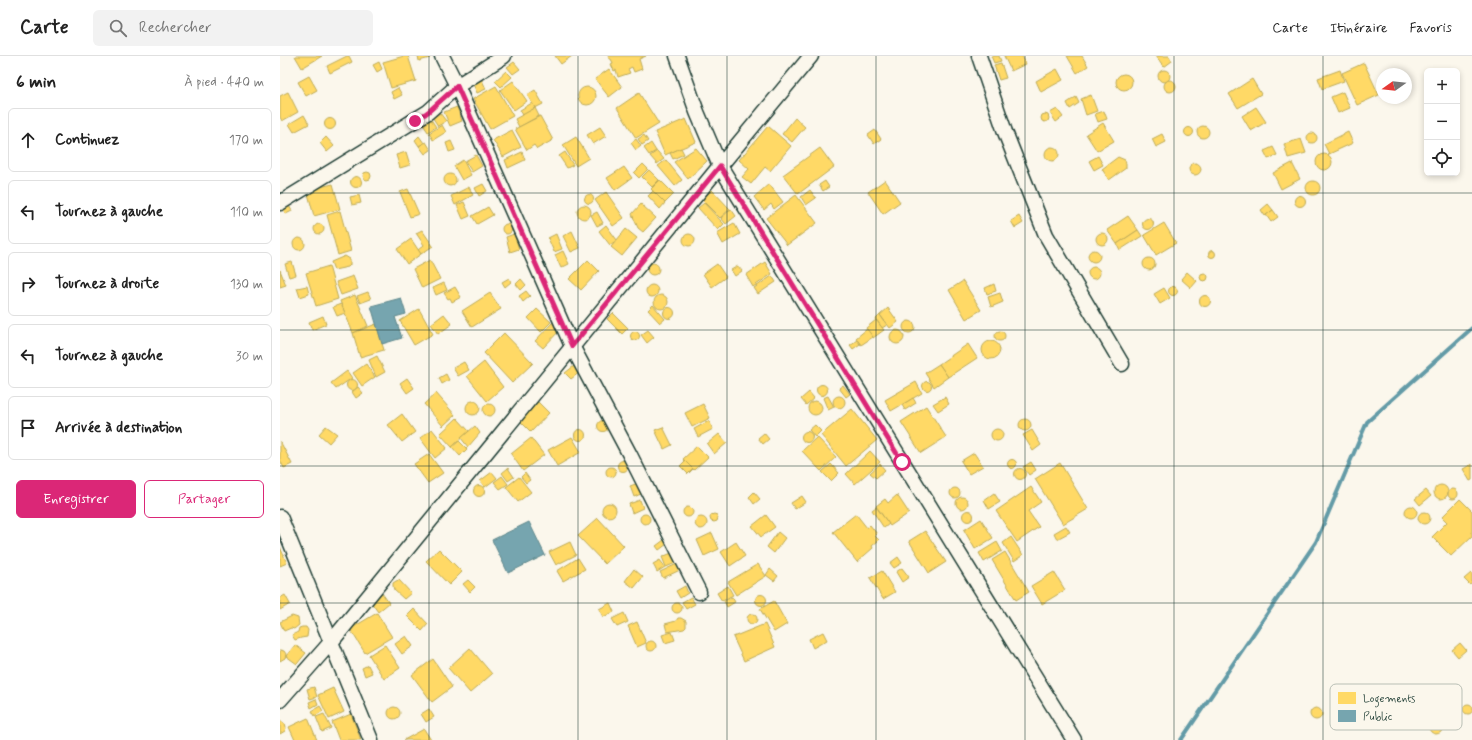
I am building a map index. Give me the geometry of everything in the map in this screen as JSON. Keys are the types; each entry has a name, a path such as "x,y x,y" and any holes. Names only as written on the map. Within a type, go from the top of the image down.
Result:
{"street":[{"path":"442,56 457,86 572,346 630,454 699,592"},
{"path":"280,203 428,112 457,86 504,56"},
{"path":"677,56 697,112 720,166 1074,740"},
{"path":"280,700 332,641 811,56"},
{"path":"979,56 1005,132 1046,235 1122,364"},
{"path":"280,516 371,740"}],"building: Logements":[{"path":"295,56 322,56 302,68"},
{"path":"349,56 352,62 330,73 327,66"},
{"path":"408,56 416,81 391,88 383,62"},
{"path":"418,56 429,56 430,58 419,61"},
{"path":"555,56 572,56 561,64"},
{"path":"608,56 646,56 639,59 642,69 634,72 632,67 628,69 630,73 618,77 616,70 614,71 611,64 613,63"},
{"path":"991,56 999,56 1001,61 994,63"},
{"path":"1004,56 1022,56 1026,64 1011,71"},
{"path":"1067,56 1082,56 1088,66 1077,73"},
{"path":"1156,56 1169,56 1172,61 1164,67"},
{"path":"379,62 382,69 377,72 373,65"},
{"path":"514,62 520,69 513,74 507,67"},
{"path":"1001,63 1006,78 999,80 994,65"},
{"path":"1364,63 1376,89 1376,96 1357,105 1342,73"},
{"path":"609,69 622,87 609,97 595,79"},
{"path":"1057,69 1063,80 1041,92 1036,81"},
{"path":"1166,70 1169,71 1169,81 1162,82 1159,81 1158,74 1159,71"},
{"path":"1340,70 1344,81 1322,89 1318,78"},
{"path":"506,71 512,77 501,87 495,81"},
{"path":"1124,74 1130,76 1132,82 1130,88 1124,90 1118,88 1116,82 1118,76"},
{"path":"309,76 317,90 306,96 298,82"},
{"path":"1252,79 1261,94 1238,108 1229,94"},
{"path":"482,80 486,89 477,93 473,84"},
{"path":"1168,80 1172,80 1176,86 1172,92 1168,92 1164,88 1164,84"},
{"path":"513,81 527,101 514,110 500,90"},
{"path":"496,86 513,116 490,129 473,99"},
{"path":"587,87 593,90 596,96 593,102 587,105 581,102 578,96 581,90"},
{"path":"398,88 402,95 394,99 391,92"},
{"path":"535,90 543,104 535,108 527,95"},
{"path":"288,92 298,112 282,121 280,117 280,96"},
{"path":"1343,92 1350,108 1338,113 1331,97"},
{"path":"639,93 659,124 636,138 617,108"},
{"path":"1091,95 1097,111 1086,115 1081,99"},
{"path":"1076,97 1079,103 1070,109 1067,103"},
{"path":"532,103 535,108 523,115 520,110"},
{"path":"457,107 462,121 450,126 444,112"},
{"path":"1256,107 1266,122 1251,131 1242,116"},
{"path":"535,108 539,116 519,127 515,119"},
{"path":"1057,109 1063,117 1056,122 1050,113"},
{"path":"1104,111 1107,119 1098,122 1095,114"},
{"path":"440,113 446,121 438,126 433,118"},
{"path":"1045,114 1048,115 1048,121 1045,122 1042,121 1041,118 1042,115"},
{"path":"304,115 309,124 294,132 289,124"},
{"path":"540,116 553,140 537,149 534,145 527,150 515,129"},
{"path":"330,118 334,120 336,124 334,128 330,130 326,128 324,124 326,120"},
{"path":"430,118 436,127 428,132 422,123"},
{"path":"795,118 805,127 792,142 782,134"},
{"path":"686,119 696,142 665,155 655,132"},
{"path":"1103,123 1114,141 1097,151 1086,134"},
{"path":"442,125 446,132 433,140 429,133"},
{"path":"768,126 791,146 770,171 765,167 751,184 742,177 749,169 739,160"},
{"path":"1203,126 1207,128 1209,132 1207,136 1203,138 1199,136 1197,132 1199,128"},
{"path":"600,127 606,136 593,144 587,135"},
{"path":"1189,127 1194,132 1189,137 1184,132"},
{"path":"512,130 521,147 503,157 493,140"},
{"path":"875,130 881,139 874,144 868,135"},
{"path":"1348,132 1353,143 1329,154 1324,144"},
{"path":"1310,133 1314,133 1316,134 1316,142 1310,143 1307,140 1307,136"},
{"path":"1162,134 1166,142 1156,147 1152,139"},
{"path":"644,135 648,141 642,145 638,139"},
{"path":"419,136 424,143 419,146 415,140"},
{"path":"326,137 334,146 327,152 320,143"},
{"path":"576,137 589,158 576,166 563,145"},
{"path":"636,139 641,146 636,150 631,143"},
{"path":"1301,139 1306,153 1288,158 1284,144"},
{"path":"451,141 455,150 449,152 446,143"},
{"path":"426,142 431,150 425,154 419,146"},
{"path":"651,143 656,151 649,155 644,148"},
{"path":"1052,147 1057,149 1059,154 1057,159 1052,161 1047,159 1045,154 1047,149"},
{"path":"1273,147 1277,155 1268,159 1264,151"},
{"path":"681,148 684,154 673,159 670,153"},
{"path":"696,148 707,161 688,179 674,162"},
{"path":"820,148 834,167 798,194 783,175"},
{"path":"657,151 664,159 657,164 650,156"},
{"path":"406,152 410,165 400,168 396,155"},
{"path":"522,152 525,160 508,168 505,160"},
{"path":"565,152 573,165 567,168 559,156"},
{"path":"1324,154 1331,159 1332,162 1327,169 1324,170 1317,165 1316,162 1321,155"},
{"path":"476,155 482,166 472,172 465,161"},
{"path":"1098,156 1103,165 1094,170 1089,161"},
{"path":"1118,157 1125,160 1126,168 1109,180 1102,169"},
{"path":"463,160 471,175 462,180 454,166"},
{"path":"666,160 682,180 675,186 658,166"},
{"path":"1193,163 1197,163 1201,169 1197,175 1193,175 1189,171 1189,167"},
{"path":"1292,163 1300,179 1281,189 1273,173"},
{"path":"643,164 648,169 639,178 634,173"},
{"path":"624,167 632,178 615,190 607,178"},
{"path":"649,170 659,180 652,187 642,177"},
{"path":"365,172 369,172 371,176 369,180 365,180 363,178 363,174"},
{"path":"448,174 452,174 456,180 452,186 448,186 444,182 444,178"},
{"path":"356,176 360,178 362,182 360,186 356,188 352,186 350,182 352,178"},
{"path":"660,180 674,194 665,203 651,189"},
{"path":"885,180 900,202 883,214 868,192"},
{"path":"825,181 829,187 823,191 819,185"},
{"path":"1313,181 1318,183 1320,188 1318,193 1313,195 1308,193 1306,188 1308,183"},
{"path":"333,184 340,209 314,216 307,190"},
{"path":"483,184 487,191 479,196 475,188"},
{"path":"769,184 783,202 774,209 771,204 764,210 754,197"},
{"path":"469,187 473,195 455,205 451,196"},
{"path":"408,189 419,214 410,217 400,192"},
{"path":"712,190 730,209 720,218 702,200"},
{"path":"810,190 816,198 806,205 801,197"},
{"path":"653,191 665,203 660,209 648,196"},
{"path":"606,192 624,218 613,226 595,200"},
{"path":"589,194 594,199 589,204 584,199"},
{"path":"359,195 361,203 352,205 350,197"},
{"path":"796,195 817,223 787,245 766,218"},
{"path":"1300,195 1304,197 1306,201 1304,205 1300,207 1296,205 1294,201 1296,197"},
{"path":"464,202 470,216 463,219 457,205"},
{"path":"704,203 724,224 718,230 698,208"},
{"path":"288,204 292,211 286,214 282,208"},
{"path":"641,204 656,218 643,232 638,228 632,214"},
{"path":"1268,204 1273,210 1265,216 1261,210"},
{"path":"584,205 589,207 591,212 589,217 584,219 579,217 577,212 579,207"},
{"path":"488,207 493,215 477,224 472,216"},
{"path":"731,209 736,216 726,224 721,218"},
{"path":"1273,210 1278,217 1271,222 1266,215"},
{"path":"340,211 351,251 338,255 327,215"},
{"path":"597,212 603,223 597,226 591,215"},
{"path":"1019,216 1023,223 1015,228 1011,221"},
{"path":"1128,216 1138,230 1117,244 1107,230"},
{"path":"1146,219 1150,219 1152,220 1152,228 1146,229 1143,226 1143,222"},
{"path":"734,223 740,234 723,244 717,233"},
{"path":"1164,223 1176,243 1156,255 1144,235"},
{"path":"319,224 324,229 319,234 314,229"},
{"path":"505,224 509,224 512,229 509,234 505,234 502,231 502,227"},
{"path":"606,225 617,240 610,245 599,231"},
{"path":"626,229 637,238 622,256 611,247"},
{"path":"422,230 433,246 421,254 418,250 424,245 416,233"},
{"path":"1138,230 1142,236 1120,250 1117,244"},
{"path":"572,231 580,248 571,252 563,236"},
{"path":"1102,233 1106,235 1108,239 1106,243 1102,245 1098,243 1096,239 1098,235"},
{"path":"514,234 519,249 510,252 506,237"},
{"path":"556,234 562,249 554,252 548,238"},
{"path":"687,234 691,234 695,240 691,246 687,246 683,242 683,238"},
{"path":"299,238 303,240 305,244 303,248 299,250 295,248 293,244 295,240"},
{"path":"411,239 421,254 407,264 397,249"},
{"path":"1096,250 1099,251 1099,261 1092,262 1089,261 1088,254 1089,251"},
{"path":"1212,250 1215,251 1215,257 1212,258 1209,257 1208,254 1209,251"},
{"path":"563,251 569,264 561,268 555,255"},
{"path":"345,256 350,259 350,265 348,267 334,270 331,262"},
{"path":"1147,258 1151,258 1155,264 1151,270 1147,270 1143,266 1143,262"},
{"path":"430,260 440,279 422,288 413,269"},
{"path":"588,260 599,271 581,290 569,279"},
{"path":"292,262 296,275 289,277 285,264"},
{"path":"765,262 772,274 753,287 746,275"},
{"path":"651,263 655,263 659,269 655,275 651,275 647,271 647,267"},
{"path":"717,264 726,277 712,287 703,274"},
{"path":"329,266 338,299 316,306 306,273"},
{"path":"738,266 742,271 735,276 731,270"},
{"path":"1092,267 1096,267 1100,273 1096,279 1092,279 1088,275 1088,271"},
{"path":"280,270 286,285 280,287"},
{"path":"1187,272 1197,281 1191,288 1181,279"},
{"path":"1204,273 1207,274 1207,280 1204,281 1201,280 1200,277 1201,274"},
{"path":"353,276 358,289 341,295 336,282"},
{"path":"772,276 776,282 758,294 754,288"},
{"path":"509,278 511,282 505,287 502,282"},
{"path":"521,279 526,285 521,290 516,284"},
{"path":"963,281 981,310 966,319 949,290"},
{"path":"444,283 447,290 436,295 433,288"},
{"path":"994,284 996,291 987,294 985,288"},
{"path":"650,285 654,285 658,291 654,297 650,297 646,293 646,289"},
{"path":"307,286 309,294 300,297 297,288"},
{"path":"1173,286 1178,291 1173,296 1168,291"},
{"path":"455,287 461,297 452,302 444,293"},
{"path":"1164,288 1170,298 1160,304 1154,294"},
{"path":"526,291 530,296 523,302 519,296"},
{"path":"368,292 371,299 360,303 357,296"},
{"path":"490,293 501,309 472,327 462,311"},
{"path":"1000,293 1003,302 991,307 988,297"},
{"path":"355,295 368,326 353,333 340,301"},
{"path":"661,295 666,297 668,302 666,307 661,309 656,307 654,302 656,297"},
{"path":"1203,296 1207,296 1209,297 1209,305 1203,306 1200,303 1200,299"},
{"path":"341,304 345,313 337,316 333,307"},
{"path":"653,305 665,319 660,323 648,310"},
{"path":"669,307 673,309 675,313 673,317 669,319 665,317 663,313 665,309"},
{"path":"888,308 898,322 890,328 880,315"},
{"path":"419,309 433,334 414,345 400,321"},
{"path":"537,309 551,322 541,332 528,318"},
{"path":"613,313 628,328 622,334 607,319"},
{"path":"444,314 452,324 438,334 431,324"},
{"path":"880,315 887,325 882,328 876,319"},
{"path":"323,316 326,324 312,330 309,322"},
{"path":"876,320 884,330 873,338 866,328"},
{"path":"907,321 911,321 915,327 911,333 907,333 903,329 903,325"},
{"path":"553,322 561,329 543,348 535,341"},
{"path":"376,324 384,350 360,357 353,333"},
{"path":"867,329 873,337 861,345 856,338"},
{"path":"648,330 654,337 647,343 641,335"},
{"path":"897,330 902,332 904,337 902,342 897,344 892,342 890,337 892,332"},
{"path":"635,331 640,336 635,341 630,336"},
{"path":"998,331 1002,331 1004,332 1004,340 998,341 995,338 995,334"},
{"path":"504,333 533,363 512,383 484,353"},
{"path":"857,340 860,344 853,349 850,345"},
{"path":"991,341 997,344 1000,350 997,356 991,359 985,356 982,350 985,344"},
{"path":"968,344 977,358 948,377 939,364"},
{"path":"377,356 385,372 376,377 369,360"},
{"path":"464,362 469,370 458,376 453,368"},
{"path":"484,362 503,387 487,401 467,376"},
{"path":"366,364 375,377 362,386 353,373"},
{"path":"939,364 948,377 934,387 925,373"},
{"path":"574,366 580,372 571,379 565,373"},
{"path":"347,371 352,378 336,389 331,383"},
{"path":"446,374 449,380 442,384 439,378"},
{"path":"407,378 414,388 407,393 400,383"},
{"path":"352,379 356,381 358,385 356,389 352,391 348,389 346,385 348,381"},
{"path":"927,381 932,386 927,391 922,386"},
{"path":"916,382 922,393 891,411 885,400"},
{"path":"820,385 824,385 826,386 826,394 820,395 817,392 817,388"},
{"path":"843,385 850,394 846,397 839,388"},
{"path":"358,387 363,393 356,398 352,392"},
{"path":"809,392 814,398 806,405 801,399"},
{"path":"436,393 455,415 443,426 424,404"},
{"path":"828,396 834,407 828,410 823,398"},
{"path":"837,396 841,396 845,402 841,408 837,408 833,404 833,400"},
{"path":"945,397 949,404 938,411 933,404"},
{"path":"913,398 916,403 905,410 902,405"},
{"path":"473,401 478,403 480,408 478,413 473,415 468,413 466,408 468,403"},
{"path":"815,401 820,403 822,408 820,413 815,415 810,413 808,408 810,403"},
{"path":"538,402 549,413 531,432 520,421"},
{"path":"491,404 494,405 494,415 487,416 484,415 483,408 484,405"},
{"path":"703,404 710,418 692,427 685,413"},
{"path":"926,406 946,437 921,453 901,422"},
{"path":"852,409 877,440 846,466 821,435"},
{"path":"402,414 415,432 402,442 388,425"},
{"path":"457,418 469,431 452,447 440,434"},
{"path":"1025,419 1029,421 1031,425 1029,429 1025,431 1021,429 1019,425 1021,421"},
{"path":"601,421 605,421 607,422 607,430 601,431 598,428 598,424"},
{"path":"709,421 713,429 698,437 694,429"},
{"path":"815,425 821,431 815,437 809,430"},
{"path":"326,426 337,434 329,443 319,434"},
{"path":"475,426 480,433 468,447 461,438"},
{"path":"663,427 672,445 664,449 655,430"},
{"path":"432,429 447,448 435,458 420,438"},
{"path":"995,429 999,429 1003,435 999,441 995,441 991,437 991,433"},
{"path":"578,430 582,430 584,431 584,439 578,440 575,437 575,433"},
{"path":"1032,430 1041,445 1033,451 1023,435"},
{"path":"807,431 811,433 813,437 811,441 807,443 803,441 801,437 803,433"},
{"path":"764,433 769,439 763,444 758,438"},
{"path":"719,434 727,443 714,454 707,444"},
{"path":"572,437 581,452 557,466 548,450"},
{"path":"817,437 836,457 821,471 802,451"},
{"path":"531,438 544,455 523,471 511,454"},
{"path":"280,441 292,464 284,468 280,460"},
{"path":"459,441 467,449 460,456 452,447"},
{"path":"697,446 708,457 694,470 683,459"},
{"path":"870,451 880,462 855,484 846,474"},
{"path":"974,453 983,466 969,474 961,461"},
{"path":"429,454 443,473 428,483 414,464"},
{"path":"1012,459 1017,464 1012,469 1007,464"},
{"path":"623,460 627,462 629,466 627,470 623,472 619,470 617,466 619,462"},
{"path":"685,461 693,469 688,474 680,466"},
{"path":"1031,462 1036,470 1029,475 1023,467"},
{"path":"1060,463 1088,509 1063,524 1035,479"},
{"path":"831,464 839,473 831,481 822,472"},
{"path":"880,464 885,470 876,478 870,473"},
{"path":"1472,464 1472,480 1470,481 1463,469"},
{"path":"609,467 613,467 615,468 615,476 609,477 606,474 606,470"},
{"path":"508,468 514,477 508,481 502,473"},
{"path":"1018,469 1022,469 1024,470 1024,478 1018,479 1015,476 1015,472"},
{"path":"492,472 497,478 485,487 480,481"},
{"path":"525,473 530,480 526,483 521,477"},
{"path":"502,476 508,484 500,489 494,482"},
{"path":"519,477 531,492 518,502 506,487"},
{"path":"638,483 643,493 634,497 630,486"},
{"path":"1441,485 1446,487 1448,492 1446,497 1441,499 1436,497 1434,492 1436,487"},
{"path":"477,486 481,486 483,487 483,495 477,496 474,493 474,489"},
{"path":"1031,487 1041,502 1028,511 1039,527 1017,542 996,511"},
{"path":"953,488 957,488 959,489 959,497 953,498 950,495 950,491"},
{"path":"1451,489 1455,489 1458,494 1455,499 1451,499 1448,496 1448,492"},
{"path":"1426,490 1431,496 1420,505 1415,499"},
{"path":"754,492 760,499 754,504 749,497"},
{"path":"994,493 1000,502 989,509 984,500"},
{"path":"897,495 909,513 890,526 876,506 885,499 888,503"},
{"path":"802,496 806,502 795,509 791,503"},
{"path":"962,497 966,499 968,503 966,507 962,509 958,507 956,503 958,499"},
{"path":"1460,499 1472,511 1472,536 1451,556 1432,537 1447,522 1442,517"},
{"path":"640,500 643,508 632,513 629,504"},
{"path":"609,503 614,505 616,510 614,515 609,517 604,515 602,510 604,505"},
{"path":"1413,506 1416,507 1416,517 1409,518 1406,517 1405,510 1406,507"},
{"path":"686,507 690,507 692,508 692,516 686,517 683,514 683,510"},
{"path":"876,507 889,524 884,528 872,510"},
{"path":"968,510 972,512 974,516 972,520 968,522 964,520 962,516 964,512"},
{"path":"1422,512 1426,512 1430,518 1426,524 1422,524 1418,520 1418,516"},
{"path":"643,514 647,514 649,515 649,523 643,524 640,521 640,517"},
{"path":"712,514 716,514 718,518 716,522 712,522 710,520 710,516"},
{"path":"856,514 867,528 870,525 877,534 875,536 879,540 872,546 873,548 857,562 833,532"},
{"path":"766,515 775,527 761,537 752,526"},
{"path":"699,517 703,517 707,523 703,529 699,529 695,525 695,521"},
{"path":"598,518 624,546 605,564 578,536"},
{"path":"981,519 993,538 975,549 964,530"},
{"path":"1066,526 1070,532 1057,539 1054,533"},
{"path":"925,531 946,562 929,573 909,541"},
{"path":"778,532 785,538 774,553 767,547"},
{"path":"712,533 719,549 704,556 697,540"},
{"path":"1011,537 1023,555 1014,561 1003,543"},
{"path":"664,540 667,544 659,550 656,546"},
{"path":"570,542 576,555 556,565 549,552"},
{"path":"736,542 745,556 730,566 721,552"},
{"path":"997,542 1002,551 984,562 979,553"},
{"path":"280,547 287,563 280,566"},
{"path":"439,549 462,572 449,585 426,561"},
{"path":"674,552 678,562 666,567 662,557"},
{"path":"1005,552 1029,592 1016,600 992,560"},
{"path":"898,557 902,563 894,568 890,563"},
{"path":"578,558 585,569 563,581 557,571"},
{"path":"660,560 665,567 657,572 653,564"},
{"path":"677,564 680,570 663,578 660,572"},
{"path":"758,564 766,576 736,595 728,582"},
{"path":"902,568 909,577 902,582 896,572"},
{"path":"634,569 643,577 634,588 625,581"},
{"path":"770,569 778,576 774,581 766,575"},
{"path":"882,571 895,592 883,599 870,578"},
{"path":"1054,572 1065,590 1042,604 1031,586"},
{"path":"1471,573 1472,583 1470,585 1464,579"},
{"path":"399,580 411,593 404,599 394,590 393,583"},
{"path":"468,580 475,587 470,592 463,584"},
{"path":"685,586 688,593 680,598 676,591"},
{"path":"728,586 733,595 722,601 717,593"},
{"path":"382,593 389,603 378,612 371,602"},
{"path":"285,595 290,604 280,610 280,598"},
{"path":"759,595 763,595 765,596 765,604 759,605 756,602 756,598"},
{"path":"691,597 695,604 686,609 682,602"},
{"path":"732,597 735,602 727,607 724,601"},
{"path":"774,601 787,624 774,632 760,609"},
{"path":"610,603 614,612 603,617 599,609"},
{"path":"675,603 679,603 682,608 679,613 675,613 672,610 672,606"},
{"path":"414,609 428,624 422,631 407,616"},
{"path":"377,613 392,637 365,653 350,629"},
{"path":"624,613 628,622 617,627 612,619"},
{"path":"750,614 754,614 757,619 754,624 750,624 747,621 747,617"},
{"path":"292,616 298,618 299,625 294,629 291,628 284,631 280,622"},
{"path":"678,618 686,621 686,627 684,629 667,632 665,624 676,621"},
{"path":"637,622 646,643 637,647 628,626"},
{"path":"765,624 775,647 744,661 733,637"},
{"path":"306,627 308,630 307,637 295,640 292,635 298,632 299,628"},
{"path":"672,632 675,640 665,643 662,635"},
{"path":"823,632 827,640 813,648 809,639"},
{"path":"406,636 413,646 402,654 395,644"},
{"path":"649,641 653,641 655,642 655,650 649,651 646,648 646,644"},
{"path":"1460,643 1466,650 1458,657 1452,650"},
{"path":"295,645 306,653 297,664 286,656"},
{"path":"385,645 400,668 384,679 369,655"},
{"path":"470,648 492,674 470,693 448,668"},
{"path":"280,650 284,651 286,654 285,658 280,661"},
{"path":"433,659 452,687 432,702 412,675"},
{"path":"368,665 372,673 365,676 362,668"},
{"path":"314,687 317,697 310,699 307,689"},
{"path":"333,688 344,712 329,719 318,695"},
{"path":"316,699 318,704 311,708 309,702"},
{"path":"1466,704 1470,704 1472,705 1472,713 1466,714 1463,711 1463,707"},
{"path":"320,706 323,711 315,716 312,711"},
{"path":"392,707 396,707 400,713 396,719 392,719 388,715 388,711"},
{"path":"1314,708 1318,708 1322,714 1318,720 1314,720 1310,716 1310,712"},
{"path":"429,709 434,717 426,722 421,714"},
{"path":"324,714 331,728 322,732 316,717"},
{"path":"351,714 361,740 339,740 332,722"},
{"path":"308,718 317,740 295,740 289,727"},
{"path":"280,720 285,724 286,728 285,731 280,734"},
{"path":"424,729 431,740 404,740"},
{"path":"1430,730 1442,730 1436,734"}],"building: Public":[{"path":"401,298 406,314 395,317 402,338 382,344 371,306"},
{"path":"529,522 545,555 508,573 492,540"}],"waterway":[{"path":"1181,740 1316,542 1367,422 1472,328"}],"route":[{"path":"415,121 428,112 457,86 572,346 720,166 902,462"}]}
